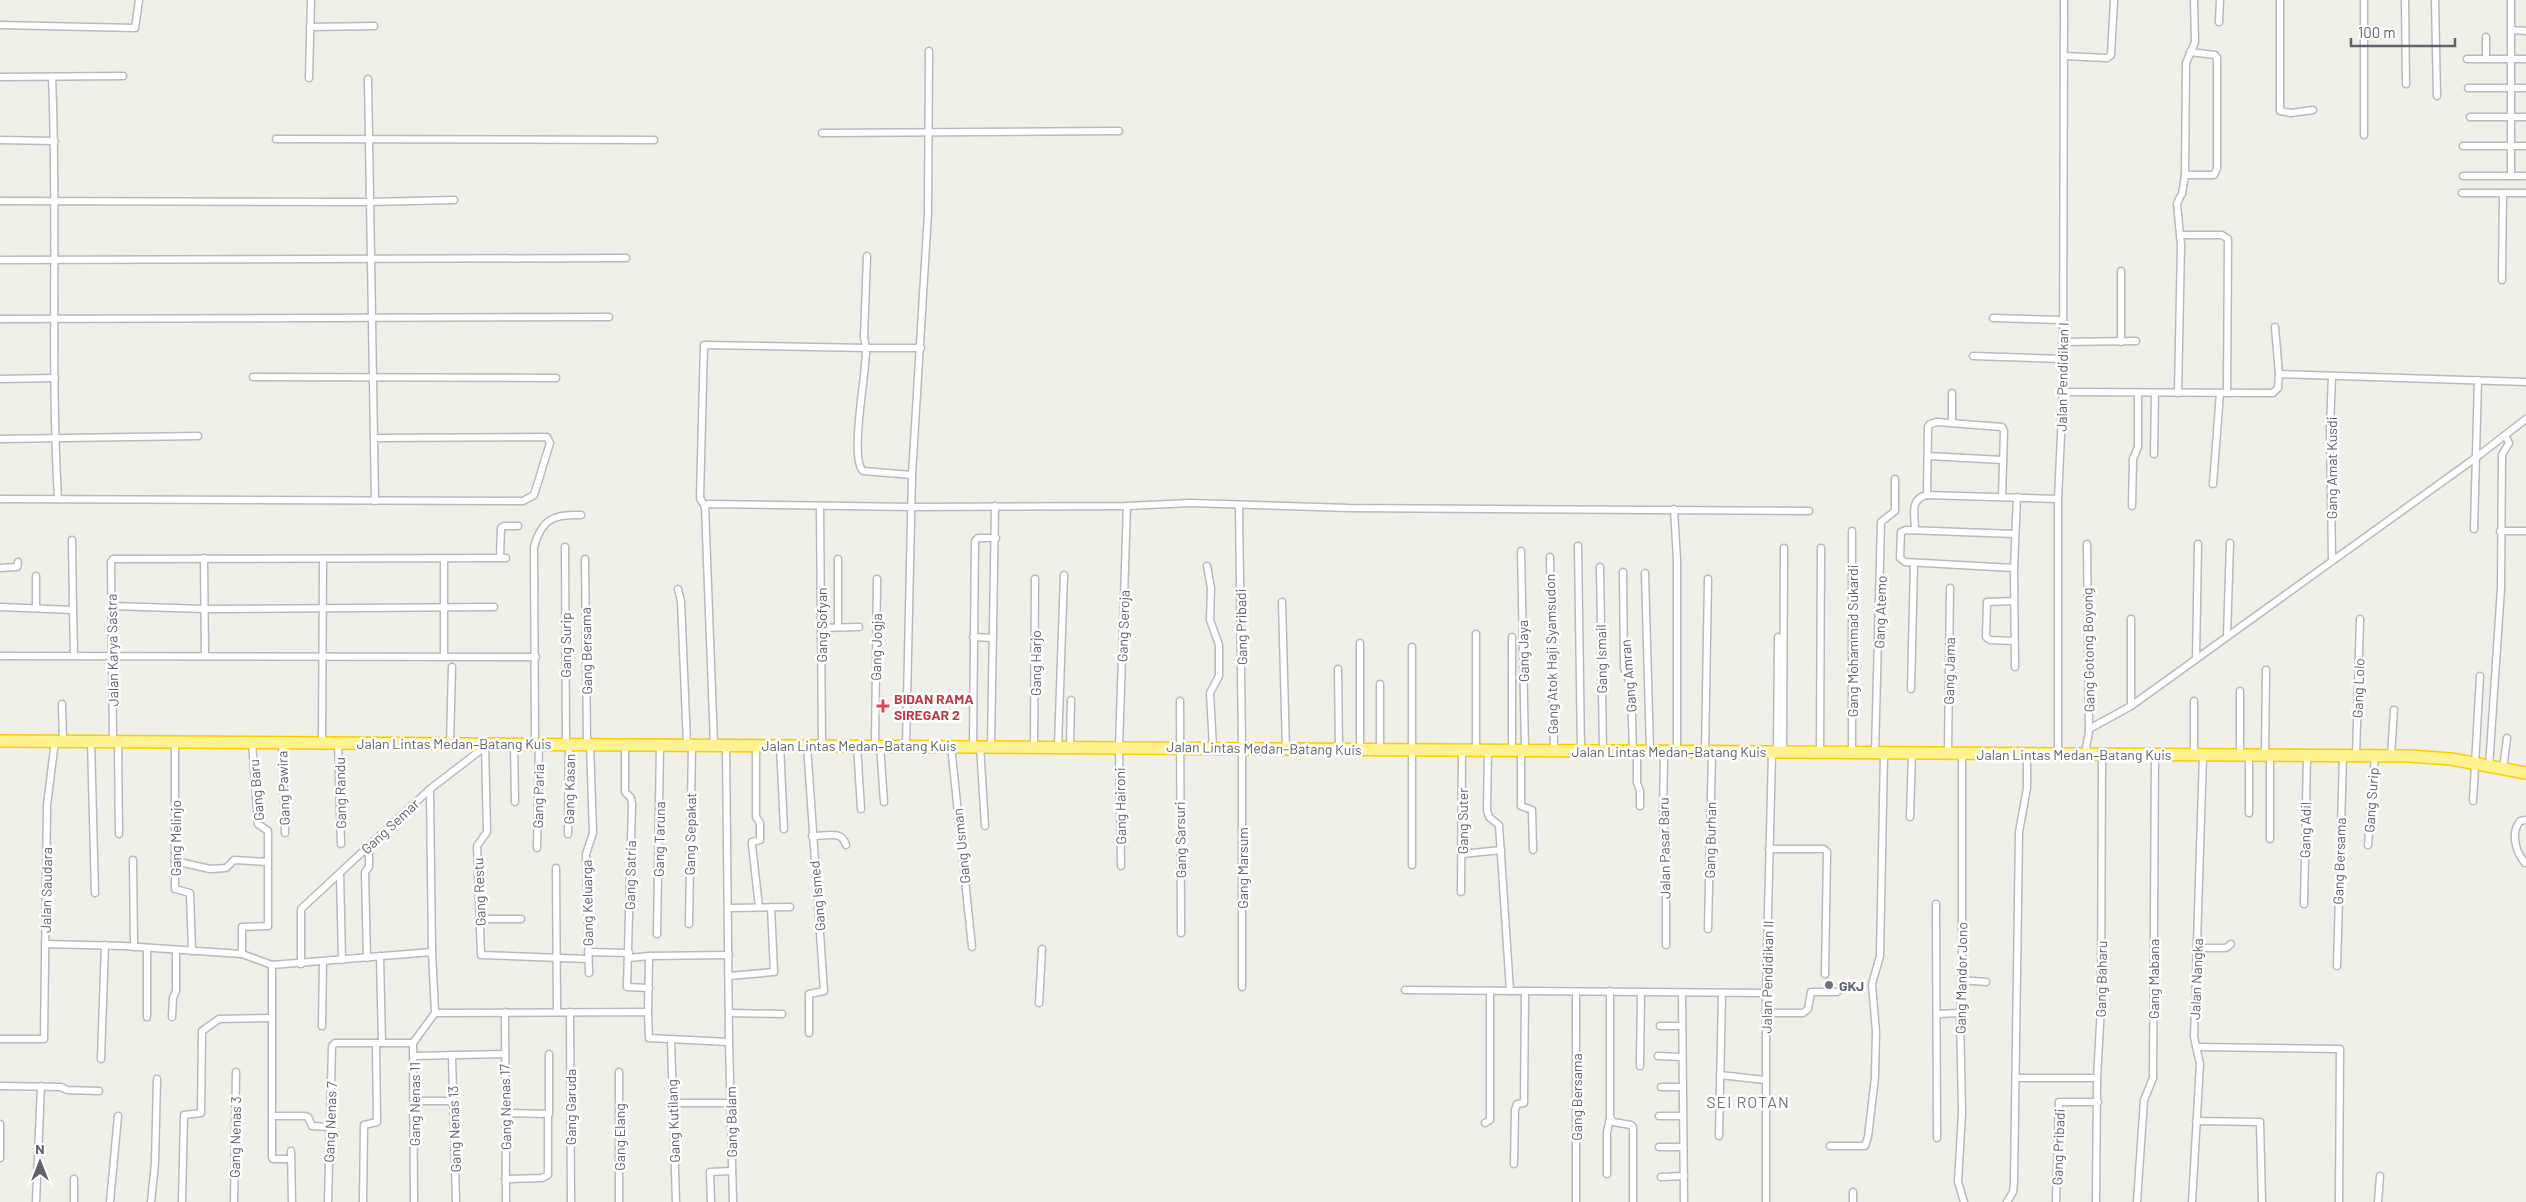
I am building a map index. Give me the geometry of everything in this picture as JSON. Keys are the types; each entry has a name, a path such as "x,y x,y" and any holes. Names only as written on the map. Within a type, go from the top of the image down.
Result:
{"highway":[{"name":"Jalan Lintas Medan–Batang Kuis","path":"0,741 1064,746 1880,752 2102,756 2425,756 2526,773"}],"street":[{"path":"0,25 135,28 139,0"},
{"path":"308,78 311,0"},
{"name":"Jalan Pendidikan I","path":"2064,0 2063,392 2058,498 2070,755"},
{"path":"2064,56 2107,58 2111,55 2114,0"},
{"path":"2178,393 2180,235 2177,204 2185,175 2186,63 2195,42 2194,0"},
{"path":"2219,22 2220,0"},
{"path":"2280,0 2280,110 2287,113 2313,110"},
{"path":"2364,0 2364,135"},
{"path":"2405,0 2406,84"},
{"path":"2435,0 2437,96"},
{"path":"2511,0 2511,176"},
{"path":"310,27 374,26"},
{"path":"2512,30 2526,30"},
{"path":"2486,37 2486,59"},
{"path":"906,746 912,475 928,213 929,51"},
{"path":"2185,175 2211,175 2217,169 2217,58 2215,55 2190,52"},
{"path":"2467,58 2526,59"},
{"path":"0,77 124,76"},
{"path":"52,77 56,201 54,438 58,500"},
{"path":"368,79 376,501"},
{"path":"2468,88 2526,88"},
{"path":"2470,117 2526,117"},
{"path":"822,133 1119,131"},
{"path":"276,139 368,141 654,140"},
{"path":"0,140 55,141"},
{"path":"2463,146 2526,146"},
{"path":"2463,176 2526,176"},
{"path":"2462,193 2526,193"},
{"path":"2502,280 2503,193"},
{"path":"0,201 369,202 454,200"},
{"path":"2180,235 2222,235 2228,239 2223,394 2214,484"},
{"path":"867,256 864,337 866,348 858,441 859,466 866,472 912,475"},
{"path":"0,260 626,258"},
{"path":"2121,272 2121,342"},
{"path":"0,319 609,317"},
{"path":"1993,318 2062,320"},
{"path":"2063,392 2223,394 2274,392 2278,388 2279,374 2275,327"},
{"path":"2063,342 2136,342"},
{"name":"Gang Balam","path":"733,1202 729,1042 729,908 705,507 700,498 704,345 866,348"},
{"path":"866,348 921,348"},
{"path":"1973,356 2062,359"},
{"path":"2279,374 2526,382"},
{"name":"Gang Amat Kusdi","path":"2332,376 2330,428 2332,560"},
{"path":"253,377 373,379 556,378"},
{"path":"0,380 55,378"},
{"path":"2474,529 2478,456 2478,380"},
{"path":"1952,393 1952,423"},
{"path":"2132,506 2133,459 2138,447 2138,393"},
{"path":"2154,454 2155,394"},
{"path":"2089,730 2131,706 2332,560 2478,456 2507,438 2526,419"},
{"path":"1927,495 1929,425 1934,422 2002,427 2004,431 2002,497"},
{"path":"0,439 198,436"},
{"path":"0,499 527,500 534,495 550,443 547,437 374,438"},
{"path":"2489,767 2501,588 2502,455 2507,438"},
{"path":"1928,456 2003,460"},
{"name":"Gang Atemo","path":"1880,752 1881,522 1895,511 1895,478"},
{"path":"1915,530 1915,502 1919,497 1927,495 2058,498"},
{"path":"2015,667 2014,568 2017,497"},
{"path":"705,507 708,504 912,507 1190,504 1809,511"},
{"name":"Gang Sofyan","path":"820,506 822,745"},
{"path":"981,746 993,638 995,506"},
{"name":"Gang Seroja","path":"1119,747 1127,506"},
{"name":"Gang Pribadi","path":"1239,506 1242,748"},
{"path":"1674,510 1677,560 1678,751"},
{"name":"Gang Paria","path":"537,848 534,580 536,541 553,517 563,514 581,515"},
{"path":"205,656 204,558 503,558 502,527 518,526"},
{"path":"2014,568 1914,563 1901,560 1900,536 1903,531 1915,530 2015,534"},
{"name":"Gang Mohammad Sukardi","path":"1852,531 1852,752"},
{"path":"2500,531 2526,531"},
{"path":"985,826 973,637 974,541 978,538 996,538"},
{"path":"72,540 74,655"},
{"path":"2227,636 2230,543"},
{"name":"Gang Gotong Boyong","path":"2070,755 2088,741 2089,730 2088,544"},
{"path":"2196,659 2198,544"},
{"path":"1578,546 1581,751"},
{"name":"Gang Surip","path":"565,547 568,743"},
{"path":"1777,752 1784,548"},
{"path":"1820,752 1821,548"},
{"name":"Gang Jaya","path":"1519,750 1521,551"},
{"name":"Gang Atok Haji Syamsudon","path":"1550,557 1554,751"},
{"name":"Jalan Karya Sastra","path":"118,834 112,559 204,558"},
{"path":"322,742 323,559"},
{"path":"444,559 444,657"},
{"name":"Gang Bersama","path":"585,559 589,743"},
{"path":"838,559 838,627"},
{"path":"0,568 16,567 18,562"},
{"path":"1910,689 1914,563"},
{"path":"1207,566 1211,588 1210,620 1219,645 1219,676 1210,693 1213,748"},
{"name":"Gang Ismail","path":"1600,567 1603,751"},
{"name":"Gang Amran","path":"1623,572 1624,668 1631,687 1640,806"},
{"path":"1645,573 1650,751"},
{"path":"1064,575 1064,746"},
{"path":"36,576 36,608"},
{"name":"Gang Jogja","path":"877,578 878,745 884,802"},
{"name":"Gang Burhan","path":"1708,579 1708,929"},
{"name":"Gang Harjo","path":"1034,746 1035,580"},
{"name":"Gang Jama","path":"1948,753 1950,588"},
{"name":"Gang Sepakat","path":"678,589 689,744 689,924"},
{"path":"2014,601 1987,602 1986,637 1990,640 2014,640"},
{"path":"1282,602 1286,748"},
{"path":"112,606 205,609 494,607"},
{"path":"0,607 73,610"},
{"path":"2131,706 2132,619"},
{"name":"Gang Lolo","path":"2356,756 2360,619"},
{"path":"821,628 859,627"},
{"path":"1476,634 1482,750 1488,814 1500,825 1510,991"},
{"path":"973,637 993,638"},
{"path":"1512,637 1521,806 1532,810 1533,850"},
{"path":"1777,752 1778,637"},
{"path":"1360,643 1360,749"},
{"path":"1412,647 1412,865"},
{"path":"0,656 536,657"},
{"path":"452,667 452,743"},
{"path":"1338,669 1339,749"},
{"path":"2266,670 2270,839"},
{"path":"2473,801 2480,676"},
{"path":"1380,684 1380,749"},
{"path":"2240,692 2249,813"},
{"path":"1064,746 1071,700"},
{"name":"Gang Sarsuri","path":"1180,701 1181,933"},
{"name":"Jalan Nangka","path":"2192,1202 2200,1064 2194,1037 2199,755 2194,701"},
{"name":"Jalan Saudara","path":"0,1039 44,1039 47,805 59,741 62,704"},
{"path":"2391,756 2394,710"},
{"path":"2503,769 2507,738"},
{"path":"92,741 95,894"},
{"name":"Gang Melinjo","path":"175,741 175,890 190,893 192,951"},
{"name":"Gang Baru","path":"252,742 258,824 268,831 267,862"},
{"name":"Gang Pawira","path":"282,742 285,833"},
{"name":"Gang Randu","path":"338,742 341,844"},
{"path":"514,743 515,802"},
{"name":"Gang Kasan","path":"568,743 568,834"},
{"name":"Gang Keluarga","path":"589,743 593,833 586,854 589,973"},
{"name":"Gang Semar","path":"301,964 300,912 430,789 484,744"},
{"name":"Gang Restu","path":"484,744 488,832 477,846 482,955 556,959"},
{"name":"Gang Satria","path":"625,744 625,792 631,798 632,804 627,987 649,988"},
{"name":"Gang Taruna","path":"657,934 660,744"},
{"path":"756,745 756,817 760,823 760,840 752,842 752,845 759,907"},
{"path":"780,745 784,829"},
{"name":"Gang Ismed","path":"807,745 824,991 823,993 809,994 809,1033"},
{"path":"857,745 861,809"},
{"name":"Gang Usman","path":"951,746 972,947"},
{"name":"Gang Haironi","path":"1119,747 1120,866"},
{"name":"Gang Marsum","path":"1242,748 1242,987"},
{"name":"Gang Suter","path":"1461,892 1462,750"},
{"name":"Jalan Pasar Baru","path":"1664,751 1663,818 1666,853 1666,945"},
{"name":"Jalan Pendidikan II","path":"1766,1202 1766,993 1770,848 1777,752"},
{"path":"1830,1146 1863,1147 1867,1144 1874,1077 1876,1032 1872,984 1880,956 1880,752"},
{"path":"1910,817 1912,753"},
{"name":"Gang Mandor Jono","path":"1962,754 1962,980 1960,1013 1962,1113 1958,1182 1964,1202"},
{"path":"2007,1202 2013,1192 2014,1183 2019,832 2025,799 2026,755"},
{"name":"Gang Mabana","path":"2137,1202 2143,1104 2153,1078 2155,755"},
{"name":"Gang Baharu","path":"2096,1202 2097,1078 2101,1007 2102,756"},
{"name":"Gang Adil","path":"2304,904 2307,756"},
{"name":"Gang Bersama","path":"2337,966 2343,756"},
{"name":"Gang Surip","path":"2368,845 2374,756"},
{"path":"430,789 432,952 435,1013 648,1012"},
{"path":"2525,863 2517,852 2516,830 2520,822 2526,820"},
{"path":"812,836 840,835 844,838 846,846"},
{"path":"366,958 365,872 369,867 369,846"},
{"path":"1770,848 1824,850 1828,852 1825,974"},
{"path":"1462,854 1501,850"},
{"path":"133,860 134,947"},
{"path":"175,861 210,869 226,868 234,860 267,862 268,926 242,927 242,954"},
{"path":"556,868 557,1012"},
{"path":"340,873 342,960"},
{"path":"1936,904 1938,1014 1937,1138"},
{"path":"730,976 770,974 774,972 771,907"},
{"path":"729,908 790,907"},
{"path":"479,919 522,919"},
{"path":"45,944 134,947 242,954 272,965 432,952"},
{"path":"2197,948 2222,949 2231,944"},
{"path":"101,1059 105,946"},
{"path":"147,948 147,1017"},
{"path":"1039,1002 1042,949"},
{"path":"172,1017 173,998 176,991 176,950"},
{"path":"556,959 629,955 730,955"},
{"path":"363,1202 364,1125 376,1122 380,956"},
{"path":"649,956 648,1038 671,1041 729,1042"},
{"path":"322,1026 323,962"},
{"path":"272,965 272,1157 273,1159 291,1159"},
{"path":"1962,980 1986,982"},
{"path":"1405,990 1766,993"},
{"path":"1485,1123 1490,1120 1490,991"},
{"path":"1607,1174 1607,1132 1610,1118 1610,991"},
{"path":"1514,1164 1515,1110 1517,1104 1524,1103 1525,992"},
{"name":"Gang Bersama","path":"1576,992 1576,1202"},
{"path":"1640,1066 1641,992"},
{"path":"1767,1013 1805,1012 1808,1009 1811,992 1837,992"},
{"path":"1682,993 1684,1202"},
{"path":"1719,1136 1722,993"},
{"name":"Gang Nenas 17","path":"505,1012 504,1113 506,1202"},
{"name":"Gang Garuda","path":"570,1012 571,1202"},
{"name":"Gang Nenas 11","path":"414,1202 413,1043 435,1013"},
{"path":"729,1013 782,1014"},
{"path":"1938,1014 1960,1013"},
{"path":"182,1202 184,1115 201,1113 202,1031 219,1019 272,1018"},
{"path":"1660,1026 1682,1026"},
{"name":"Gang Kutilang","path":"671,1041 676,1202"},
{"name":"Gang Nenas 7","path":"328,1202 332,1046 335,1043 379,1043"},
{"path":"379,1043 413,1043"},
{"path":"2196,1047 2340,1049 2339,1202"},
{"path":"414,1056 504,1054"},
{"path":"506,1179 542,1178 548,1175 549,1054"},
{"name":"Gang Nenas 13","path":"452,1055 456,1202"},
{"path":"1658,1056 1682,1057"},
{"name":"Gang Nenas 3","path":"234,1202 236,1072"},
{"name":"Gang Elang","path":"619,1072 619,1202"},
{"path":"1720,1075 1766,1080"},
{"path":"2016,1078 2097,1078"},
{"path":"151,1202 155,1163 157,1079"},
{"path":"0,1086 41,1086 99,1091"},
{"path":"36,1202 41,1086"},
{"path":"1661,1086 1682,1086"},
{"path":"414,1101 452,1101"},
{"name":"Gang Pribadi","path":"2056,1202 2060,1102 2098,1102"},
{"path":"672,1103 730,1103"},
{"path":"504,1113 548,1115"},
{"path":"110,1202 118,1116"},
{"path":"272,1116 305,1116 308,1117 312,1126 329,1127"},
{"path":"1658,1116 1682,1116"},
{"path":"1610,1118 1614,1122 1632,1126 1633,1202"},
{"path":"2196,1121 2257,1120 2261,1123 2262,1202"},
{"path":"0,1124 0,1158"},
{"path":"1659,1147 1683,1147"},
{"path":"291,1152 292,1202"},
{"path":"711,1202 710,1172 732,1171"},
{"path":"1661,1178 1684,1176"},
{"path":"2378,1202 2380,1176"},
{"path":"74,1179 74,1202"},
{"path":"1853,1192 1853,1202"}],"place":[{"name":"BIDAN RAMA SIREGAR 2","path":"883,706"},
{"name":"GKJ","path":"1829,985"}],"district":[{"name":"SEI ROTAN","path":"1748,1101"}]}
